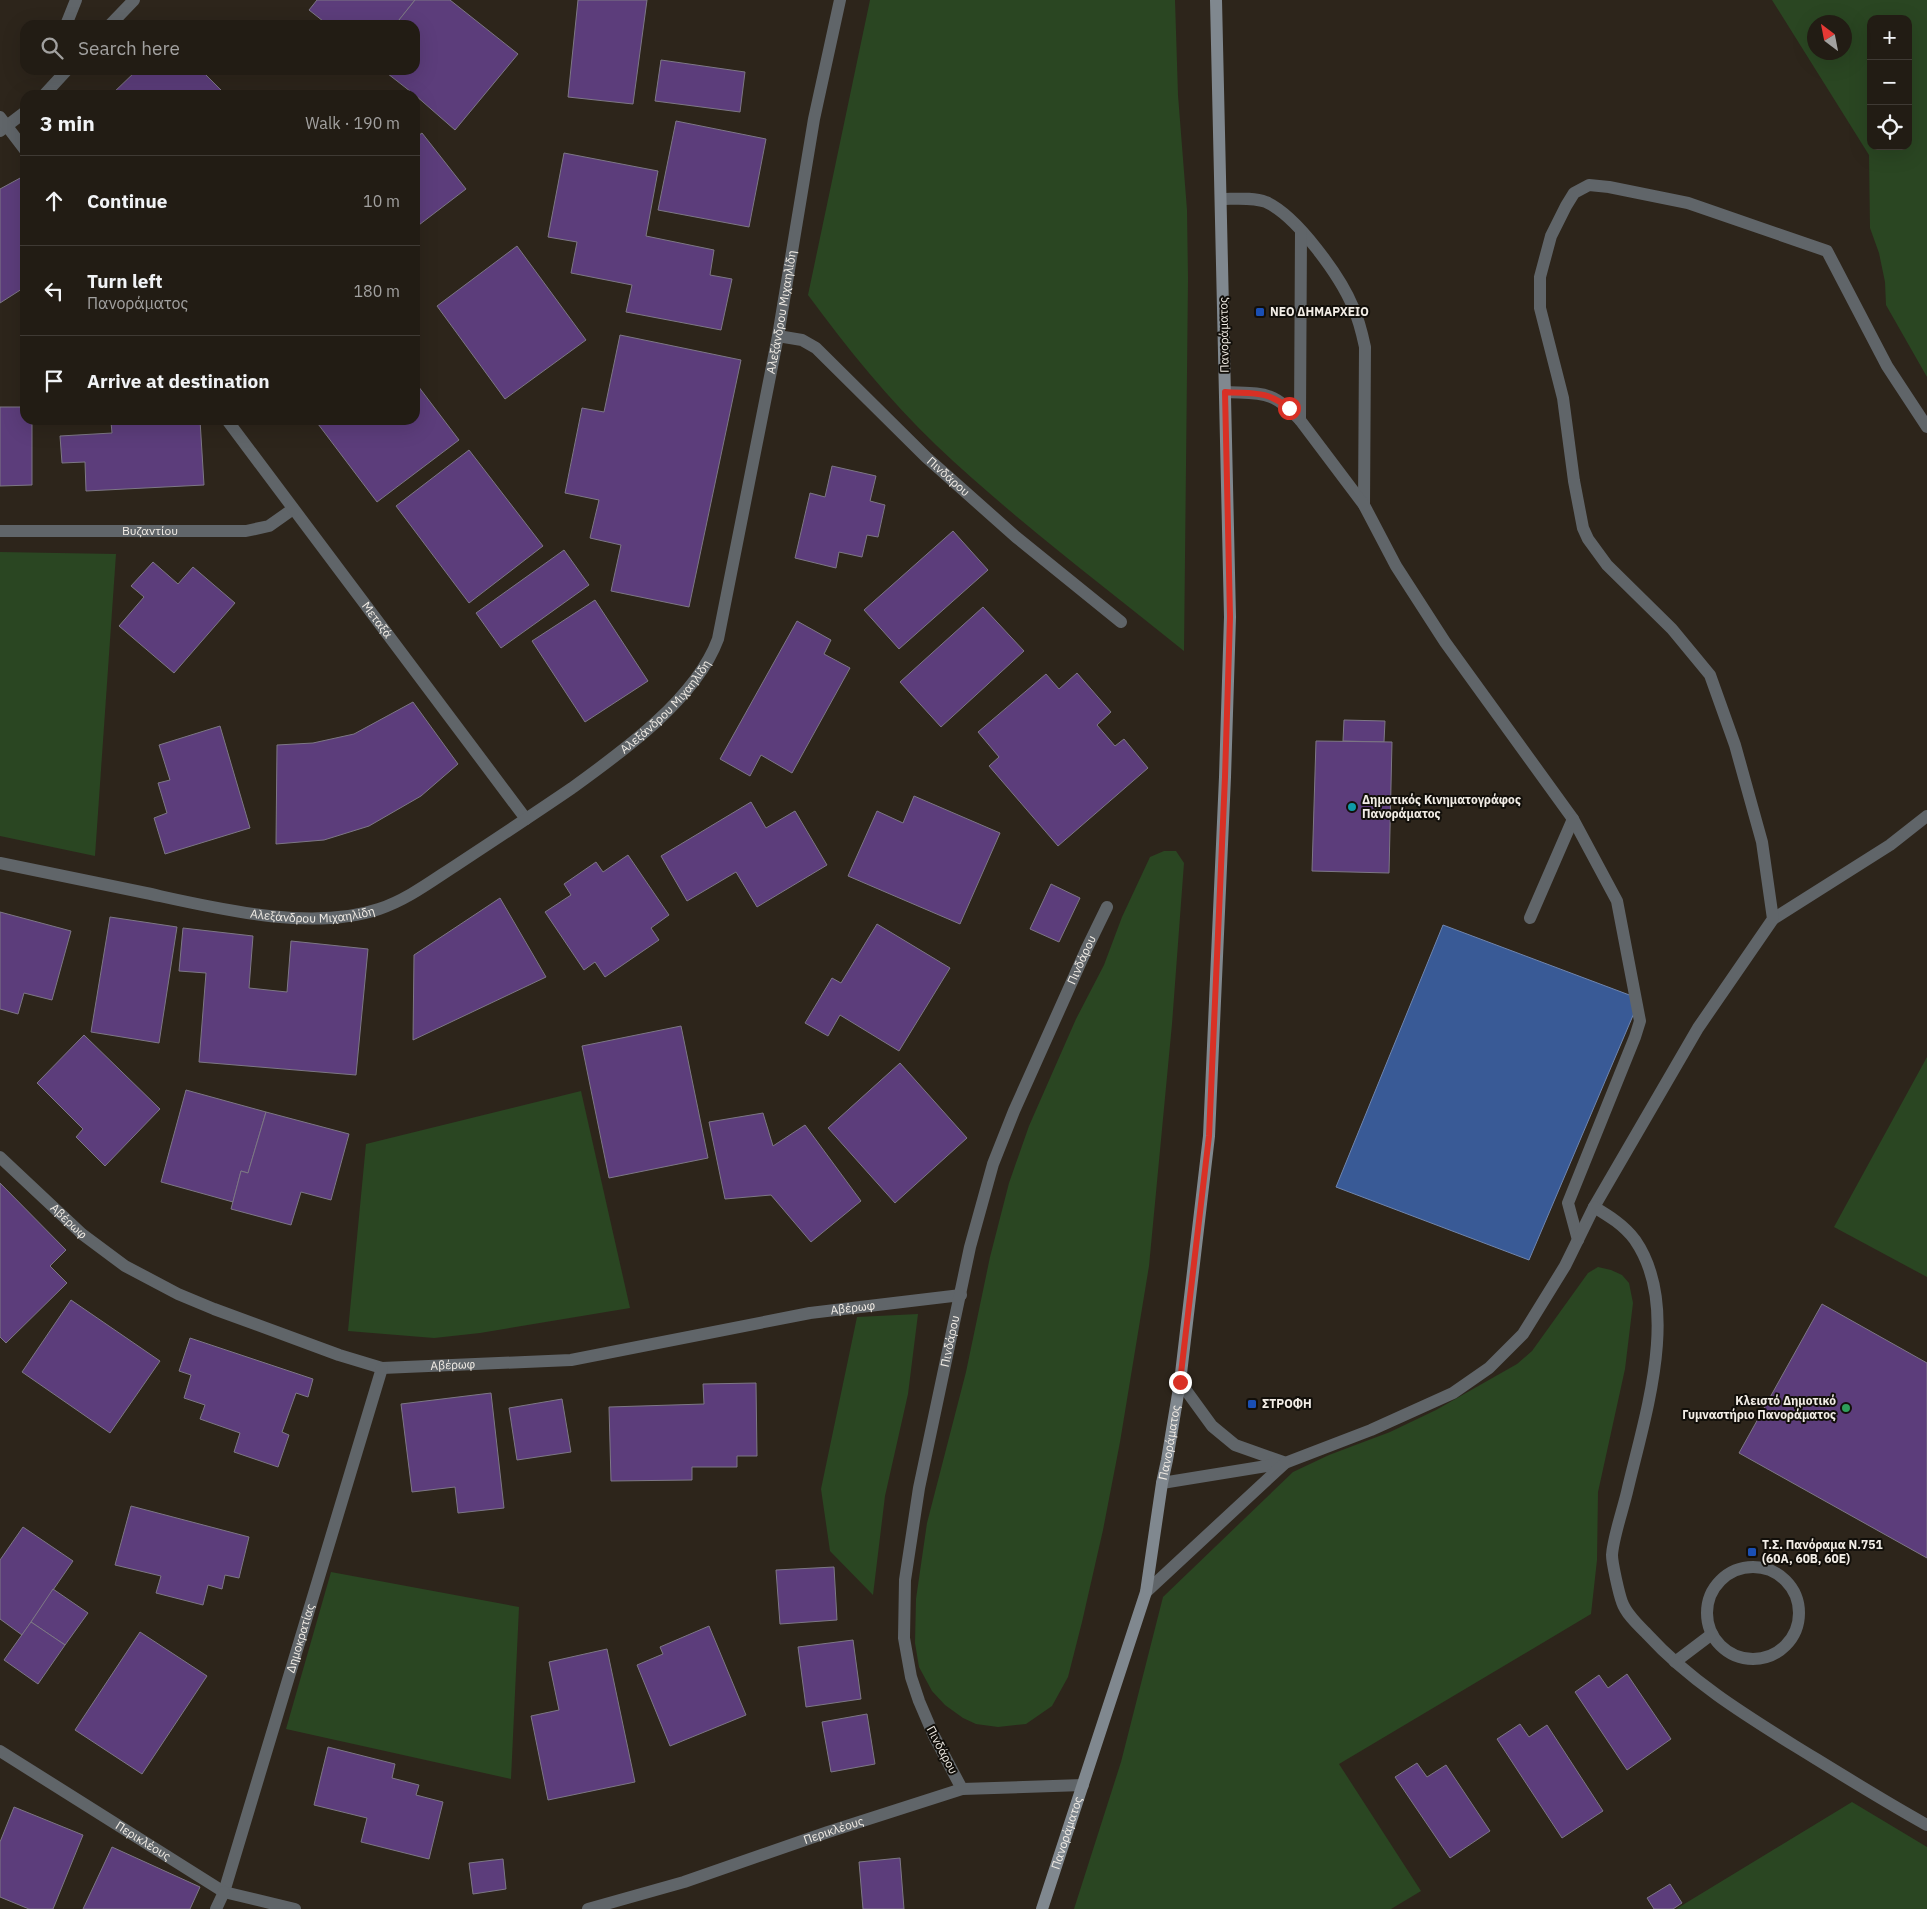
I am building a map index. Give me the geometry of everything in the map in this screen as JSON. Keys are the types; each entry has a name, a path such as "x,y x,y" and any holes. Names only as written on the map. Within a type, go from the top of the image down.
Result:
{"main road":[{"name":"Πανοράματος","path":"1042,1909 1146,1592 1162,1482 1180,1382 1209,1136 1225,787 1230,617 1216,0"}],"street":[{"path":"68,20 76,0"},
{"path":"115,20 134,0"},
{"name":"Aλεξάνδρου Mιχαηλίδη","path":"0,863 198,904 288,918 329,919 376,910 394,903 444,873 526,820 602,766 648,728 695,681 713,652 722,622 778,336 814,119 840,0"},
{"path":"49,90 62,75"},
{"path":"20,115 2,125 20,145"},
{"path":"1773,919 1762,842 1735,744 1710,675 1672,629 1607,565 1583,528 1574,481 1563,398 1544,326 1539,293 1543,262 1551,236 1574,193 1589,185 1609,186 1688,203 1827,251 1887,366 1927,427"},
{"path":"1221,199 1266,202 1290,219 1326,263 1353,306 1365,347 1364,505"},
{"path":"1300,420 1301,232"},
{"name":"Πινδάρου","path":"778,336 802,340 816,348 926,457 1016,537 1121,622"},
{"path":"1225,392 1267,394 1275,397 1289,408 1300,420 1364,505 1396,566 1445,642 1573,820 1616,901 1640,1020 1635,1037 1568,1203 1578,1240"},
{"name":"Μεταξά","path":"230,425 526,820"},
{"name":"Βυζαντίου","path":"0,531 246,531 269,526 293,509"},
{"path":"1162,1482 1285,1462 1371,1430 1444,1397 1489,1368 1523,1334 1565,1266 1594,1207 1698,1028 1773,919 1890,845 1927,816"},
{"path":"1530,918 1573,820"},
{"name":"Πινδάρου","path":"962,1789 934,1736 919,1701 907,1659 904,1638 905,1580 919,1488 970,1247 993,1164 1018,1103 1107,907"},
{"name":"Αβέρωφ","path":"0,1157 82,1234 125,1266 178,1294 214,1309 339,1355 382,1368 571,1360 810,1313 961,1295"},
{"path":"1594,1207 1623,1226 1634,1239 1645,1258 1652,1276 1657,1316 1654,1365 1647,1405 1612,1556 1622,1603 1639,1626 1675,1662 1708,1688 1758,1723 1880,1799 1927,1825"},
{"name":"Δημοκρατίας","path":"216,1909 224,1892 382,1368"},
{"path":"1180,1382 1212,1426 1235,1445 1285,1462"},
{"path":"1146,1592 1285,1462"},
{"path":"1746,1568 1760,1568 1774,1572 1785,1580 1793,1591 1798,1610 1796,1629 1790,1640 1771,1656 1747,1659 1735,1656 1725,1650 1712,1634 1707,1617 1712,1591 1720,1581 1732,1572 1746,1568"},
{"path":"1675,1662 1712,1634"},
{"name":"Περικλέους","path":"0,1751 224,1892 295,1909"},
{"name":"Περικλέους","path":"588,1909 684,1882 828,1832 962,1789 1083,1784"}],"green space":[{"path":"870,0 1175,0 1178,95 1187,210 1188,279 1184,651 1027,525 936,445 869,373 808,295"},
{"path":"1772,0 1927,0 1927,377 1886,305 1885,282 1879,253 1870,228 1869,155 1810,60 1852,60 1852,15 1807,15 1807,56"},
{"path":"0,552 116,554 95,856 0,836"},
{"path":"1164,851 1176,851 1184,863 1172,1024 1149,1266 1120,1442 1103,1530 1068,1677 1052,1706 1026,1724 998,1727 976,1724 963,1718 945,1705 932,1691 919,1667 915,1643 916,1599 927,1523 966,1372 990,1257 1009,1183 1029,1126 1076,1019 1104,965 1122,917 1150,857"},
{"path":"1927,1057 1927,1277 1834,1227"},
{"path":"581,1091 630,1308 480,1333 434,1338 348,1331 366,1144"},
{"path":"1598,1267 1622,1275 1629,1283 1633,1303 1625,1369 1598,1492 1597,1560 1591,1614 1339,1764 1421,1891 1391,1909 1074,1909 1121,1762 1163,1597 1293,1472 1329,1455 1390,1432 1436,1410 1517,1364 1532,1351 1588,1273"},
{"path":"918,1314 908,1394 885,1496 873,1595 830,1551 821,1489 857,1317"},
{"path":"331,1572 519,1607 511,1779 286,1729"},
{"path":"1852,1802 1927,1847 1927,1909 1676,1909"}],"water":[{"path":"1443,925 1640,999 1529,1260 1336,1187"}],"building":[{"path":"317,0 415,0 399,20 322,20 309,10"},
{"path":"415,0 450,0 518,54 455,130 420,99 420,90 409,90 389,75 420,75 420,20 399,20"},
{"path":"578,0 647,0 633,104 568,97"},
{"path":"661,60 745,72 740,112 655,101"},
{"path":"132,75 206,75 221,90 116,90"},
{"path":"676,121 766,139 749,227 658,210"},
{"path":"422,133 466,189 420,224 420,134"},
{"path":"564,153 658,171 646,236 714,250 710,275 732,279 721,330 626,312 632,285 571,273 577,242 548,237"},
{"path":"20,178 20,290 0,303 0,189"},
{"path":"517,246 586,340 505,399 437,306"},
{"path":"620,335 741,360 689,607 611,591 621,545 590,538 599,500 565,493 582,408 604,412"},
{"path":"420,389 459,440 377,502 319,425 420,425"},
{"path":"0,407 20,407 20,425 32,425 32,485 0,486"},
{"path":"111,425 200,425 204,485 86,491 85,462 62,463 60,436 112,433"},
{"path":"469,450 543,546 469,603 396,506"},
{"path":"832,466 876,476 870,501 885,505 878,537 867,535 862,557 839,552 836,568 795,558 810,493 825,497"},
{"path":"953,531 988,570 899,649 864,610"},
{"path":"564,550 589,585 501,648 476,613"},
{"path":"153,562 178,584 193,567 235,603 174,673 119,626 144,597 131,586"},
{"path":"595,600 648,681 585,722 532,641"},
{"path":"983,607 1024,651 941,727 900,682"},
{"path":"797,621 831,640 824,654 850,668 792,773 761,755 750,776 720,759"},
{"path":"1077,673 1111,712 1097,725 1115,746 1124,739 1148,768 1058,846 989,766 999,757 978,732 1046,674 1059,689"},
{"path":"413,702 458,764 421,796 369,826 324,840 276,844 277,745 313,743 354,734"},
{"path":"1344,720 1385,721 1384,742 1343,741"},
{"path":"220,726 250,828 165,854 154,818 167,813 158,783 170,780 159,745"},
{"name":"Δημοτικός Κινηματογράφος Πανοράματος","path":"1316,741 1392,742 1389,873 1312,871"},
{"path":"914,796 1000,833 960,924 848,876 877,811 903,823"},
{"path":"751,802 766,828 795,811 827,865 757,907 736,872 687,901 661,856"},
{"path":"628,855 669,915 651,928 659,940 605,977 595,962 584,970 545,912 571,895 564,884 596,862 603,872"},
{"path":"1051,884 1080,898 1059,942 1030,929"},
{"path":"500,898 546,977 413,1040 414,955"},
{"path":"0,912 71,931 52,1000 24,993 18,1014 0,1009"},
{"path":"110,917 177,927 159,1043 91,1032"},
{"path":"877,924 950,968 899,1051 840,1015 828,1036 805,1023 832,978 841,983"},
{"path":"183,928 253,936 249,988 287,992 291,941 368,949 356,1075 199,1062 206,973 179,971"},
{"path":"681,1026 708,1158 609,1178 582,1046"},
{"path":"84,1035 160,1109 105,1166 76,1137 83,1129 37,1083"},
{"path":"900,1063 967,1138 895,1203 828,1128"},
{"path":"186,1090 266,1112 248,1173 241,1171 233,1202 161,1182"},
{"path":"266,1112 349,1134 331,1200 301,1192 291,1225 231,1209 241,1171 248,1173"},
{"path":"763,1113 773,1146 805,1125 861,1201 811,1242 771,1195 725,1199 709,1122"},
{"path":"0,1183 66,1250 50,1266 67,1283 6,1343 0,1337"},
{"path":"71,1300 160,1361 110,1433 22,1372"},
{"name":"Κλειστό Δημοτικό Γυμναστήριο Πανοράματος","path":"1822,1304 1927,1363 1927,1558 1739,1453"},
{"path":"190,1338 313,1379 308,1397 296,1393 282,1432 289,1435 278,1467 234,1452 240,1433 200,1419 205,1405 184,1398 191,1375 179,1371"},
{"path":"756,1383 757,1456 737,1456 737,1467 692,1467 692,1480 611,1481 609,1407 704,1404 703,1384"},
{"path":"491,1393 504,1508 458,1513 455,1487 412,1492 401,1404"},
{"path":"562,1399 571,1452 517,1460 509,1408"},
{"path":"131,1506 249,1537 239,1578 225,1575 222,1589 208,1585 203,1605 156,1593 161,1576 115,1565"},
{"path":"23,1527 73,1561 22,1635 0,1619 0,1560"},
{"path":"834,1567 837,1620 780,1624 776,1570"},
{"path":"53,1589 88,1613 65,1645 31,1622"},
{"path":"31,1622 65,1645 38,1684 4,1660"},
{"path":"709,1626 746,1715 670,1746 637,1665 663,1654 660,1647"},
{"path":"140,1632 207,1676 142,1774 75,1730"},
{"path":"853,1640 861,1699 806,1707 798,1647"},
{"path":"607,1649 635,1782 548,1800 531,1716 559,1710 549,1662"},
{"path":"1627,1674 1671,1739 1627,1770 1575,1692 1599,1675 1608,1688"},
{"path":"867,1714 875,1764 831,1772 822,1722"},
{"path":"1520,1724 1529,1737 1547,1725 1603,1811 1562,1838 1497,1739"},
{"path":"328,1747 395,1764 392,1778 419,1785 416,1795 443,1802 429,1859 361,1842 367,1818 314,1805"},
{"path":"1417,1763 1427,1777 1446,1765 1490,1831 1450,1858 1395,1777"},
{"path":"14,1807 83,1835 53,1909 29,1909 0,1897 0,1842"},
{"path":"112,1847 200,1887 190,1909 83,1909"},
{"path":"900,1858 904,1909 863,1909 859,1862"},
{"path":"503,1859 506,1889 473,1894 469,1863"},
{"path":"1670,1884 1682,1903 1673,1909 1654,1909 1647,1898"}],"place":[{"name":"ΝΕΟ ΔΗΜΑΡΧΕΙΟ","path":"1260,312"},
{"name":"Δημοτικός Κινηματογράφος Πανοράματος","path":"1352,807"},
{"name":"ΣΤΡΟΦΗ","path":"1252,1404"},
{"name":"Κλειστό Δημοτικό Γυμναστήριο Πανοράματος","path":"1846,1408"},
{"name":"Τ.Σ. Πανόραμα Ν.751 (60A, 60B, 60E)","path":"1752,1552"}],"route":[{"path":"1180,1382 1209,1136 1230,617 1225,392 1267,394 1275,397 1289,408"}]}
